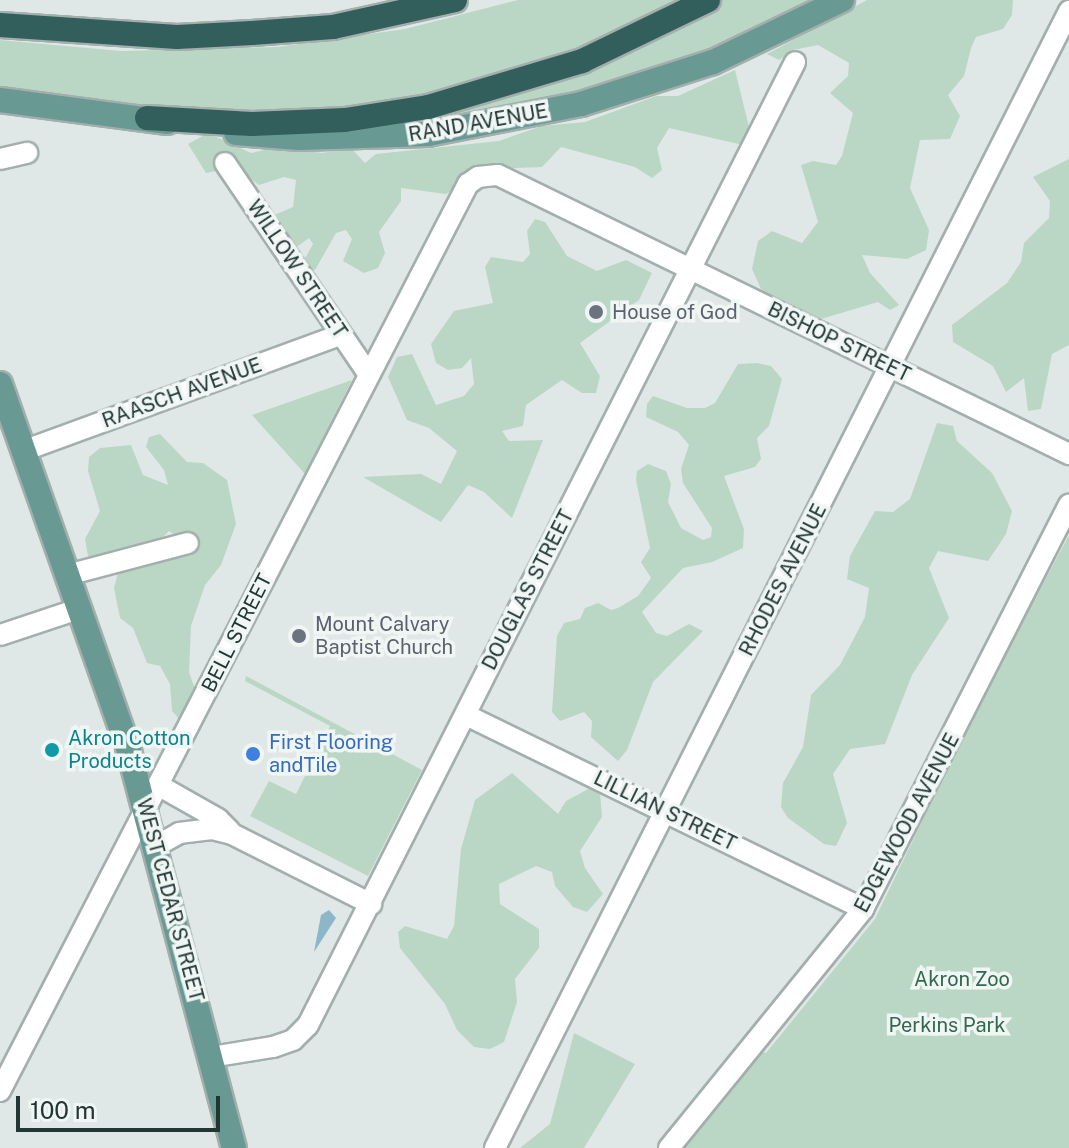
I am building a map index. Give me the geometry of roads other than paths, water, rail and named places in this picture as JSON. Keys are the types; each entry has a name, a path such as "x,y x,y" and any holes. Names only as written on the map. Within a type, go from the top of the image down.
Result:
{"highway":[{"path":"0,25 177,37 252,33 333,27 455,0"},
{"path":"147,118 252,124 345,120 414,110 582,61 708,0"}],"main road":[{"name":"RAND AVENUE","path":"0,100 299,138 380,137 465,128 581,104 677,75 753,45 842,0"},
{"name":"WEST CEDAR STREET","path":"0,384 146,808 234,1148"}],"street":[{"path":"1064,0 1069,3"},
{"name":"RHODES AVENUE","path":"495,1148 1069,11"},
{"name":"DOUGLAS STREET","path":"211,1057 273,1047 301,1033 371,904 795,62"},
{"path":"0,159 27,153"},
{"name":"WILLOW STREET","path":"225,163 369,375"},
{"name":"BISHOP STREET","path":"478,177 498,175 1069,454"},
{"name":"BELL STREET","path":"0,1091 468,184 478,177"},
{"name":"RAASCH AVENUE","path":"23,451 340,335"},
{"name":"EDGEWOOD AVENUE","path":"669,1148 863,909 1069,504"},
{"path":"67,575 188,543"},
{"path":"0,635 78,609"},
{"name":"LILLIAN STREET","path":"466,715 666,810 863,909"},
{"path":"158,785 218,819 232,834"},
{"path":"156,846 179,833 212,829 232,834 371,904"}],"water":[{"path":"329,910 336,918 314,952 321,915"}],"place":[{"name":"House of God","path":"596,312"},
{"name":"Mount Calvary Baptist Church","path":"299,636"},
{"name":"Akron Cotton Products","path":"52,750"},
{"name":"First Flooring andTile","path":"253,754"}],"park label":[{"name":"Akron Zoo","path":"962,979"},
{"name":"Perkins Park","path":"947,1025"}]}
